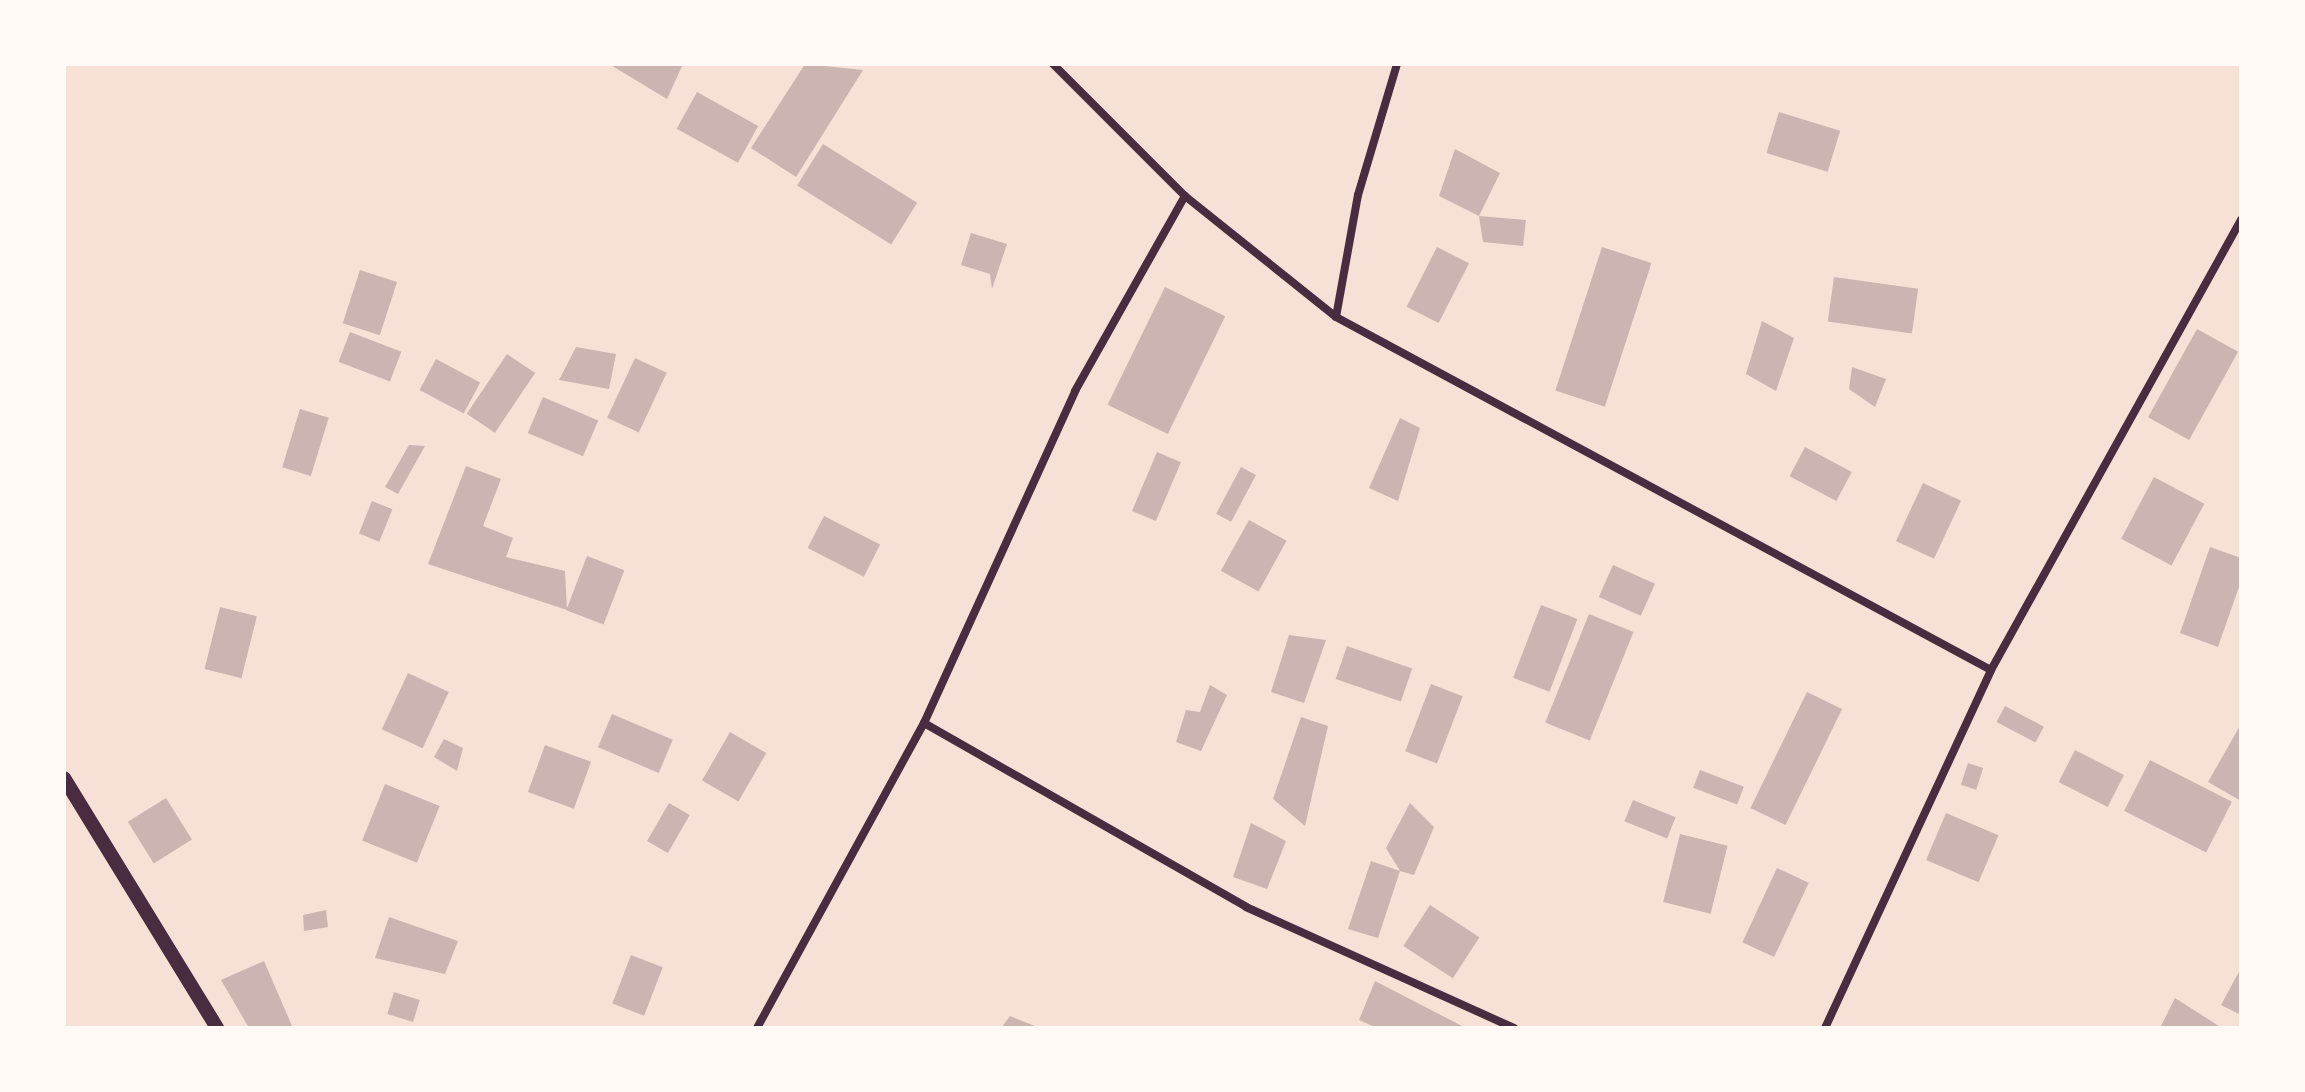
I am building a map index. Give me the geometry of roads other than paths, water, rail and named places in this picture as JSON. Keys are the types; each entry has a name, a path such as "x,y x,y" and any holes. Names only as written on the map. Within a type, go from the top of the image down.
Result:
{"street":[{"path":"1053,64 1185,196 1336,317 1991,670"},
{"path":"1336,317 1358,195 1397,64"},
{"path":"757,1028 924,723 1075,391 1185,196"},
{"path":"1825,1028 1991,670 2241,220"},
{"path":"924,723 1246,907 1514,1028"},
{"path":"64,778 217,1028"}]}
